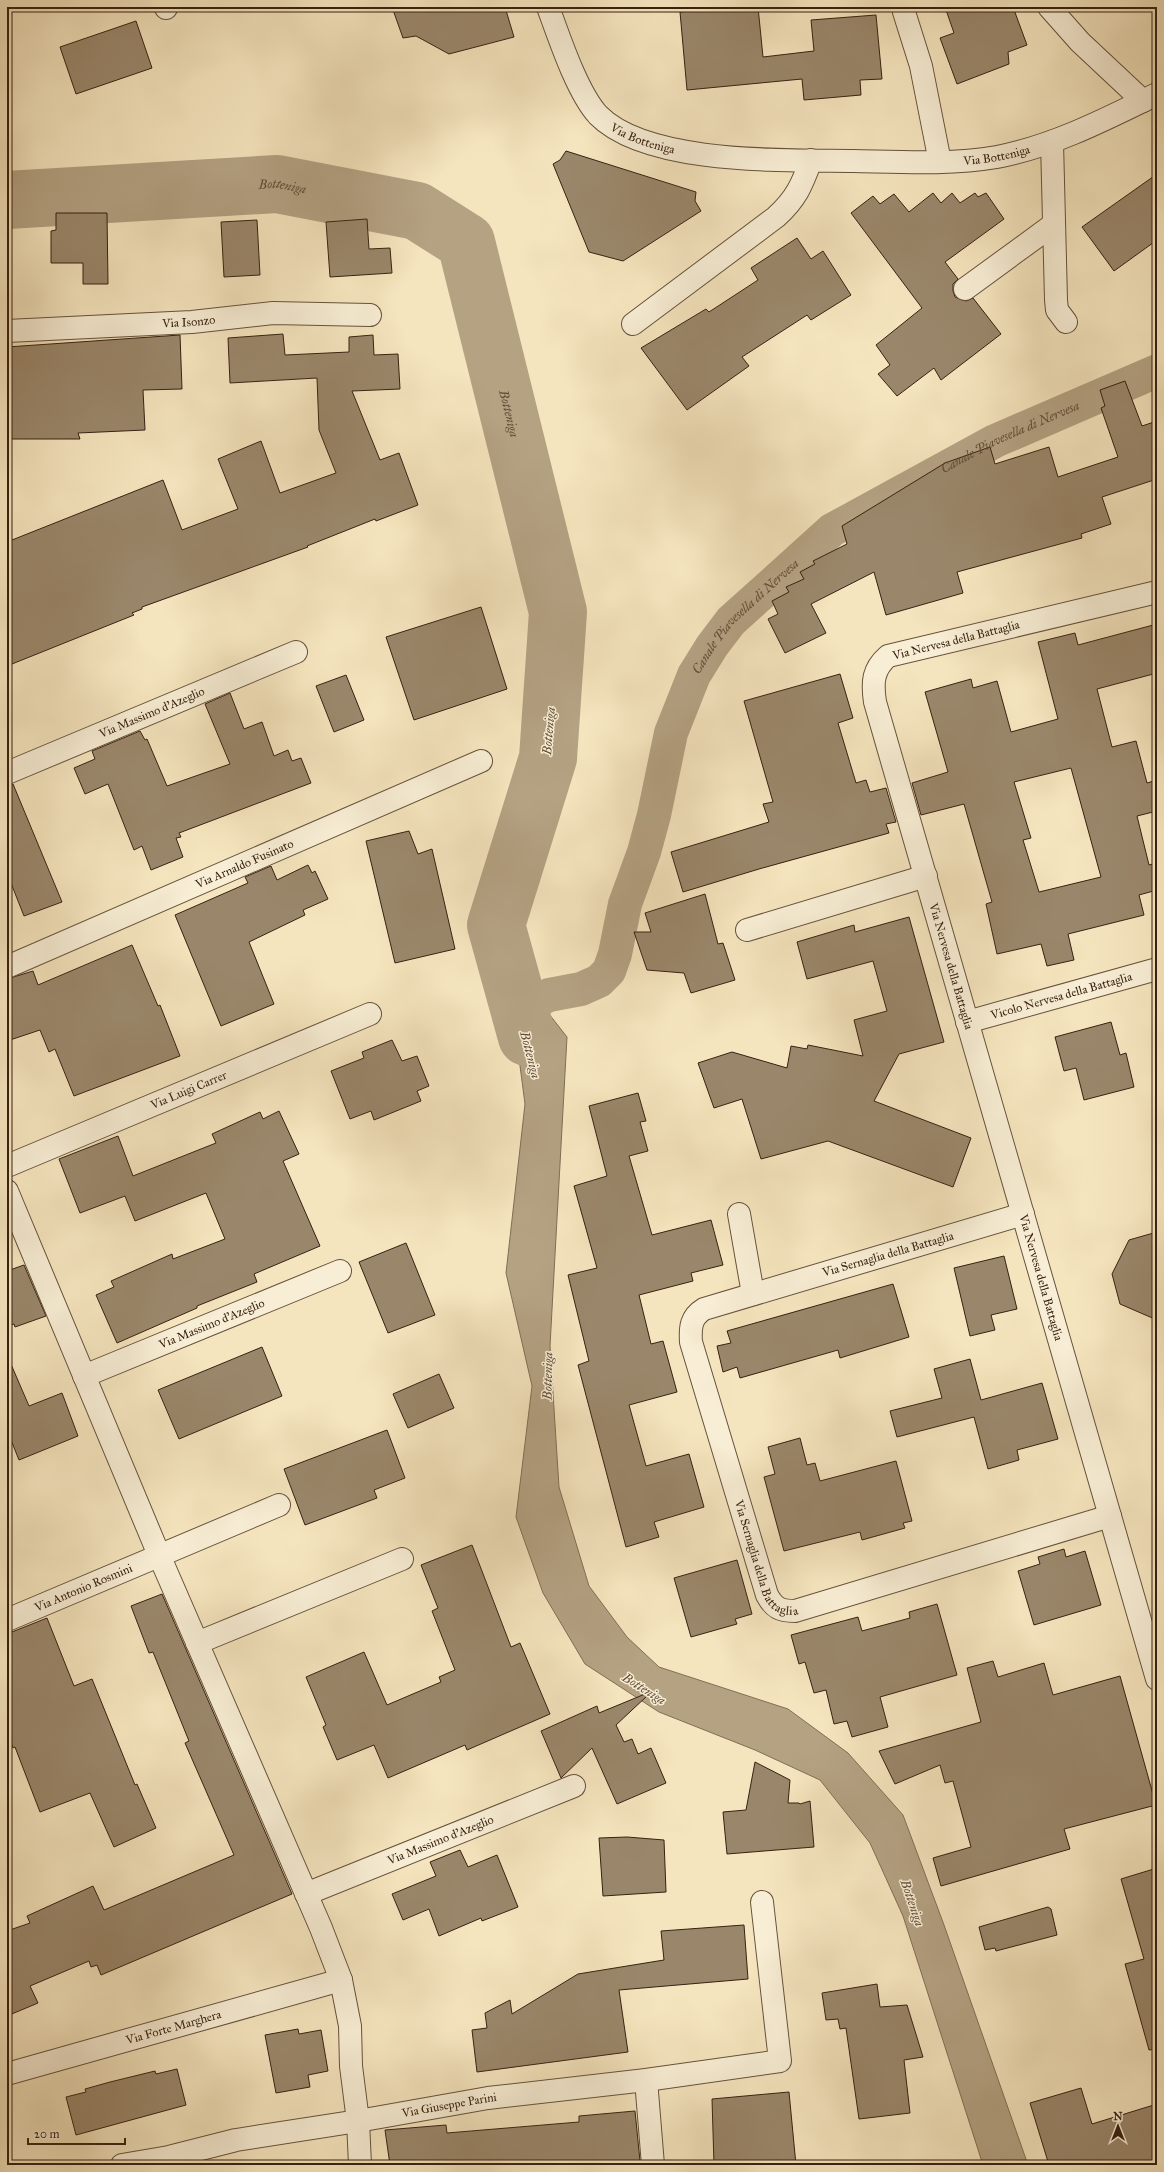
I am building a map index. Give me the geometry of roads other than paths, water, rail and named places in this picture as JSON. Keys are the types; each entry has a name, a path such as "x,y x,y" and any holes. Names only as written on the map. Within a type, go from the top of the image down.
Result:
{"street":[{"name":"Via Botteniga","path":"548,7 577,80 588,101 598,115 613,127 655,144 689,152 752,159 811,160 940,162 996,157 1036,148 1052,142 1087,128 1150,98"},
{"path":"1049,7 1080,42 1150,98"},
{"path":"904,12 921,66 940,162"},
{"path":"1052,142 1056,300 1060,316 1066,322"},
{"path":"633,324 791,204 802,187 811,160"},
{"path":"965,289 1054,224"},
{"name":"Via Isonzo","path":"7,331 192,322 273,314 370,315"},
{"name":"Via Nervesa della Battaglia","path":"1157,592 888,656 879,664 872,686 875,702 1157,1679"},
{"name":"Via Massimo d'Azeglio","path":"7,773 296,652"},
{"name":"Via Arnaldo Fusinato","path":"7,967 482,761"},
{"path":"748,930 926,876"},
{"name":"Vicolo Nervesa della Battaglia","path":"967,1022 1157,969"},
{"name":"Via Luigi Carrer","path":"7,1166 370,1014"},
{"path":"7,1191 159,1555 306,1894 341,1980 350,2026 351,2066 358,2121 360,2165"},
{"path":"739,1214 753,1294"},
{"name":"Via Sernaglia della Battaglia","path":"1023,1214 704,1309 696,1314 692,1322 690,1332 691,1342 767,1595 771,1604 778,1610 795,1611 1110,1516"},
{"name":"Via Massimo d'Azeglio","path":"84,1376 340,1271"},
{"path":"159,1555 279,1505"},
{"name":"Via Antonio Rosmini","path":"7,1620 159,1555"},
{"path":"197,1643 402,1560"},
{"name":"Via Massimo d'Azeglio","path":"306,1894 574,1786"},
{"name":"Via Giuseppe Parini","path":"122,2165 169,2157 236,2140 358,2121 488,2098 646,2080 780,2061 762,1902"},
{"name":"Via Forte Marghera","path":"7,2074 341,1980"},
{"path":"646,2080 653,2165"}],"water":[{"path":"506,959 567,1037 550,1346 559,1487 589,1586 627,1637 659,1667 788,1709 848,1753 903,1815 944,1925 1028,2165 983,2165 903,1916 870,1843 820,1780 755,1750 659,1712 585,1664 543,1593 516,1517 532,1386 506,1273 525,1104"}],"waterway":[{"name":"Botteniga","path":"7,200 277,184 417,211 466,242 558,612 548,758 496,925 527,1037"},
{"name":"Canale Piavesella di Nervesa","path":"520,1009 549,995 581,989 599,981 609,971 615,954 625,904 644,852 654,815 671,733 694,675 712,646 731,621 832,530 995,441 1157,371"}]}
